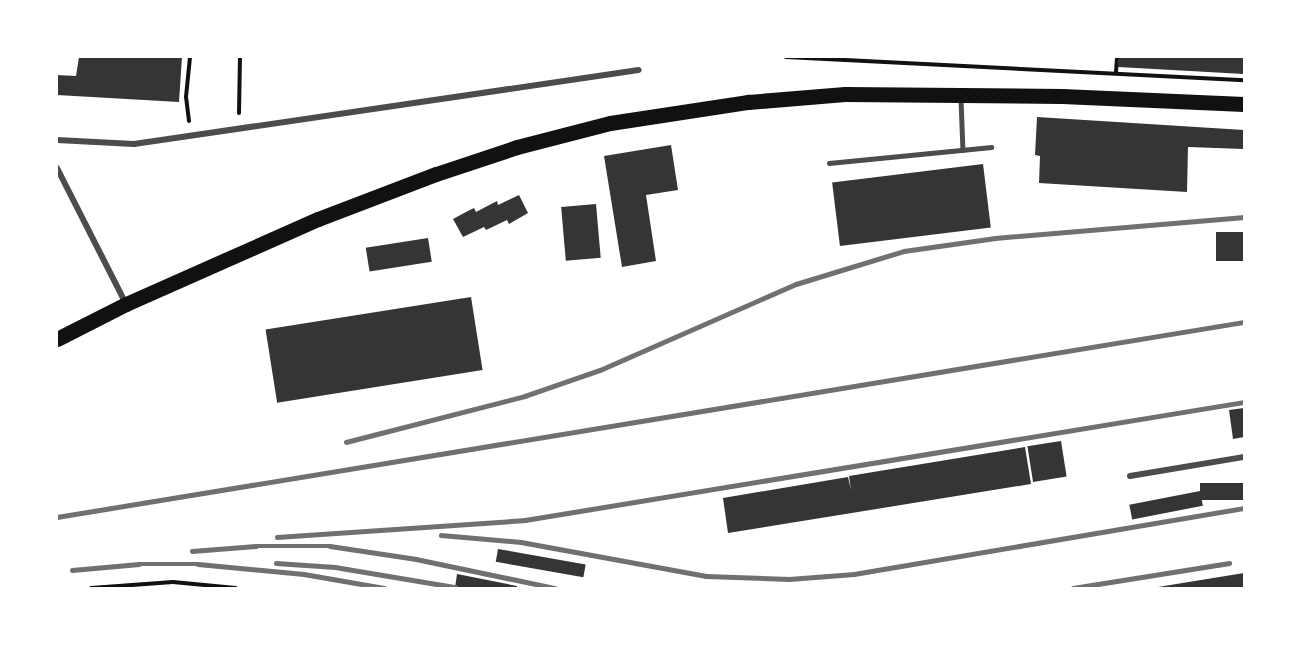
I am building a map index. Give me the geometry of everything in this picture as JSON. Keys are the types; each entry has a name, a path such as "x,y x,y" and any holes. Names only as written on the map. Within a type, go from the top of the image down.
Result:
{"main road":[{"path":"57,339 126,304 318,219 436,174 563,134 668,112 845,94 961,94 1244,104"}],"street":[{"path":"57,140 134,144 639,70"},
{"path":"57,168 126,304"},
{"path":"1130,476 1244,457"}],"lane":[{"path":"961,94 963,150"},
{"path":"829,163 992,147"}],"path":[{"path":"189,121 186,97 190,57"},
{"path":"239,113 240,57"},
{"path":"786,57 1244,80"},
{"path":"1116,72 1117,57"},
{"path":"91,588 173,582 236,588"}],"building":[{"path":"79,57 182,57 179,102 57,95 57,75 76,76"},
{"path":"1119,57 1244,57 1244,74 1118,67"},
{"path":"1037,117 1244,130 1244,149 1188,147 1187,192 1039,183 1040,156 1035,155"},
{"path":"671,145 678,190 646,195 656,261 622,267 604,156"},
{"path":"983,164 991,228 840,246 832,183"},
{"path":"519,195 528,213 509,224 507,220 463,237 453,219 474,208 476,212 497,201 498,205"},
{"path":"596,204 601,258 566,261 561,207"},
{"path":"1216,232 1244,232 1244,261 1216,261"},
{"path":"428,238 432,262 370,272 366,248"},
{"path":"471,297 483,370 277,403 266,330"},
{"path":"1244,408 1244,437 1233,439 1229,410"},
{"path":"1061,441 1067,477 1033,482 1027,446"},
{"path":"1025,447 1031,484 728,533 723,498 848,477 851,490 849,476"},
{"path":"1200,483 1244,483 1244,500 1200,500"},
{"path":"1200,491 1203,506 1132,519 1129,505"},
{"path":"498,549 586,564 583,577 496,562"},
{"path":"1244,573 1244,588 1158,588 1158,587"},
{"path":"457,574 517,586 517,588 455,588"}],"railway":[{"path":"346,442 525,396 600,370 796,284 904,251 995,238 1244,217"},
{"path":"57,517 1244,322"},
{"path":"277,537 525,520 1244,402"},
{"path":"441,535 521,542 706,576 789,579 854,574 1244,508"},
{"path":"192,551 256,546 330,546 416,559 555,588"},
{"path":"276,563 335,567 455,587"},
{"path":"1073,588 1229,563"},
{"path":"72,570 139,564 198,564 304,574 384,588"}]}
